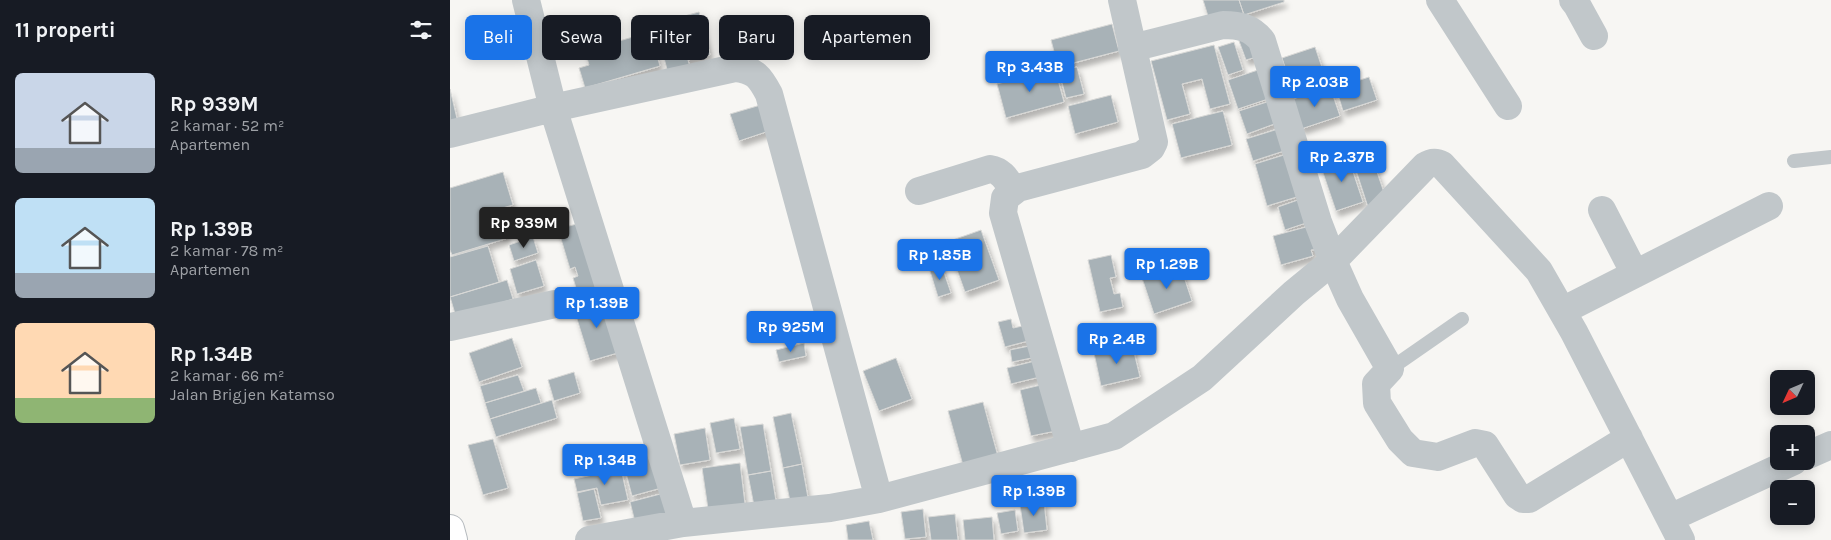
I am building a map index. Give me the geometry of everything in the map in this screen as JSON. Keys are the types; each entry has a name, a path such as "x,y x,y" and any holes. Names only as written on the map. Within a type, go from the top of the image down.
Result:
{"main road":[{"path":"450,530 453,540"}],"street":[{"path":"526,0 553,108 683,524"},
{"path":"1071,448 1003,213 1005,198 1018,188 1142,154 1151,148 1154,142 1122,0"},
{"path":"1440,0 1508,106"},
{"path":"1572,0 1577,5 1594,36"},
{"path":"1132,48 1223,25 1236,24 1254,31 1262,41 1318,222 1333,261 1350,299 1390,368 1376,384 1377,403 1400,440 1413,453 1438,457 1475,443 1485,444 1517,494 1523,499 1534,496 1629,438"},
{"path":"450,134 553,108 735,68 749,70 762,80 768,94 879,498"},
{"path":"589,540 683,524 830,508 879,498 1114,436 1202,378 1294,293 1333,261 1431,162 1437,162 1442,165 1539,271 1562,311 1676,529 1778,470"},
{"path":"919,191 990,169 998,170 1014,191"},
{"path":"1562,311 1768,206"},
{"path":"1602,210 1635,274"},
{"path":"450,327 555,304"},
{"path":"1815,452 1831,444"}],"lane":[{"path":"1794,160 1831,157"},
{"path":"1390,368 1462,319"}],"building":[{"path":"1203,0 1239,0 1244,15 1211,26"},
{"path":"1239,0 1284,0 1284,2 1244,15"},
{"path":"699,12 700,15 688,15"},
{"path":"1112,24 1119,51 1058,67 1051,40"},
{"path":"1253,36 1260,56 1246,60 1239,41"},
{"path":"631,38 631,60 658,60 660,66 585,88 579,68 589,65 588,60 621,60 621,40"},
{"path":"1234,42 1243,70 1228,75 1218,47"},
{"path":"1214,45 1230,104 1210,109 1202,79 1182,84 1190,114 1167,120 1151,61"},
{"path":"1315,47 1327,82 1294,93 1282,58"},
{"path":"665,60 688,60 691,71 669,77"},
{"path":"1077,67 1084,94 1066,98 1059,71"},
{"path":"1055,69 1064,102 1006,118 997,84"},
{"path":"1261,69 1271,98 1238,109 1228,80"},
{"path":"1369,77 1377,100 1343,111 1336,88"},
{"path":"1330,87 1340,116 1301,129 1290,100"},
{"path":"450,89 459,127 450,129"},
{"path":"1111,95 1118,122 1075,134 1068,106"},
{"path":"1270,101 1277,123 1247,134 1239,111"},
{"path":"764,104 772,130 739,141 730,114"},
{"path":"1223,111 1232,145 1181,158 1172,124"},
{"path":"1278,129 1284,151 1253,161 1246,139"},
{"path":"1368,146 1388,204 1369,210 1350,152"},
{"path":"1287,154 1300,196 1267,206 1255,164"},
{"path":"1347,154 1363,202 1336,211 1320,164"},
{"path":"503,172 513,205 499,209 508,238 452,255 450,250 450,188"},
{"path":"1298,200 1306,223 1285,230 1278,207"},
{"path":"584,222 606,293 580,301 573,278 578,276 575,267 570,269 558,229"},
{"path":"1306,227 1318,249 1311,250 1313,256 1281,265 1273,236"},
{"path":"981,230 999,280 965,292 947,242"},
{"path":"533,237 538,253 514,261 509,245"},
{"path":"488,246 499,282 450,297 450,257"},
{"path":"1111,255 1116,277 1110,278 1114,294 1120,293 1123,307 1100,312 1088,260"},
{"path":"536,260 544,286 517,294 510,269"},
{"path":"941,264 951,293 938,297 929,268"},
{"path":"1180,265 1192,301 1154,314 1142,278"},
{"path":"507,280 513,299 456,317 450,297"},
{"path":"604,297 621,352 590,361 573,306"},
{"path":"1011,319 1013,328 1032,324 1036,339 1005,347 998,322"},
{"path":"512,338 522,367 479,382 469,353"},
{"path":"804,343 806,356 779,362 776,350"},
{"path":"1039,344 1041,356 1012,362 1010,350"},
{"path":"1132,344 1140,377 1101,386 1094,353"},
{"path":"896,358 912,399 879,411 863,371"},
{"path":"1043,359 1048,375 1011,384 1007,368"},
{"path":"574,372 580,393 554,401 548,380"},
{"path":"518,375 524,391 485,403 480,386"},
{"path":"1045,384 1056,431 1031,436 1020,390"},
{"path":"536,388 541,403 490,419 485,403"},
{"path":"552,400 557,418 496,437 490,419"},
{"path":"983,402 999,460 964,469 948,411"},
{"path":"791,413 802,464 783,468 773,417"},
{"path":"734,418 740,449 716,453 710,423"},
{"path":"763,424 771,471 748,475 740,427"},
{"path":"705,428 710,460 680,465 674,434"},
{"path":"493,439 508,488 483,495 468,445"},
{"path":"653,446 665,487 632,496 621,454"},
{"path":"740,463 745,504 708,509 702,468"},
{"path":"802,464 808,498 790,501 783,468"},
{"path":"621,469 628,500 601,505 597,488 577,492 574,479"},
{"path":"771,471 777,507 755,511 748,475"},
{"path":"594,489 601,518 583,521 577,493"},
{"path":"668,492 674,516 636,526 630,502"},
{"path":"1044,502 1047,530 1024,533 1020,505"},
{"path":"923,509 926,537 905,539 901,512"},
{"path":"1015,510 1018,531 1001,534 997,513"},
{"path":"955,514 958,540 931,540 928,517"},
{"path":"992,517 994,540 965,540 963,520"},
{"path":"869,521 873,540 848,540 846,525"}]}
